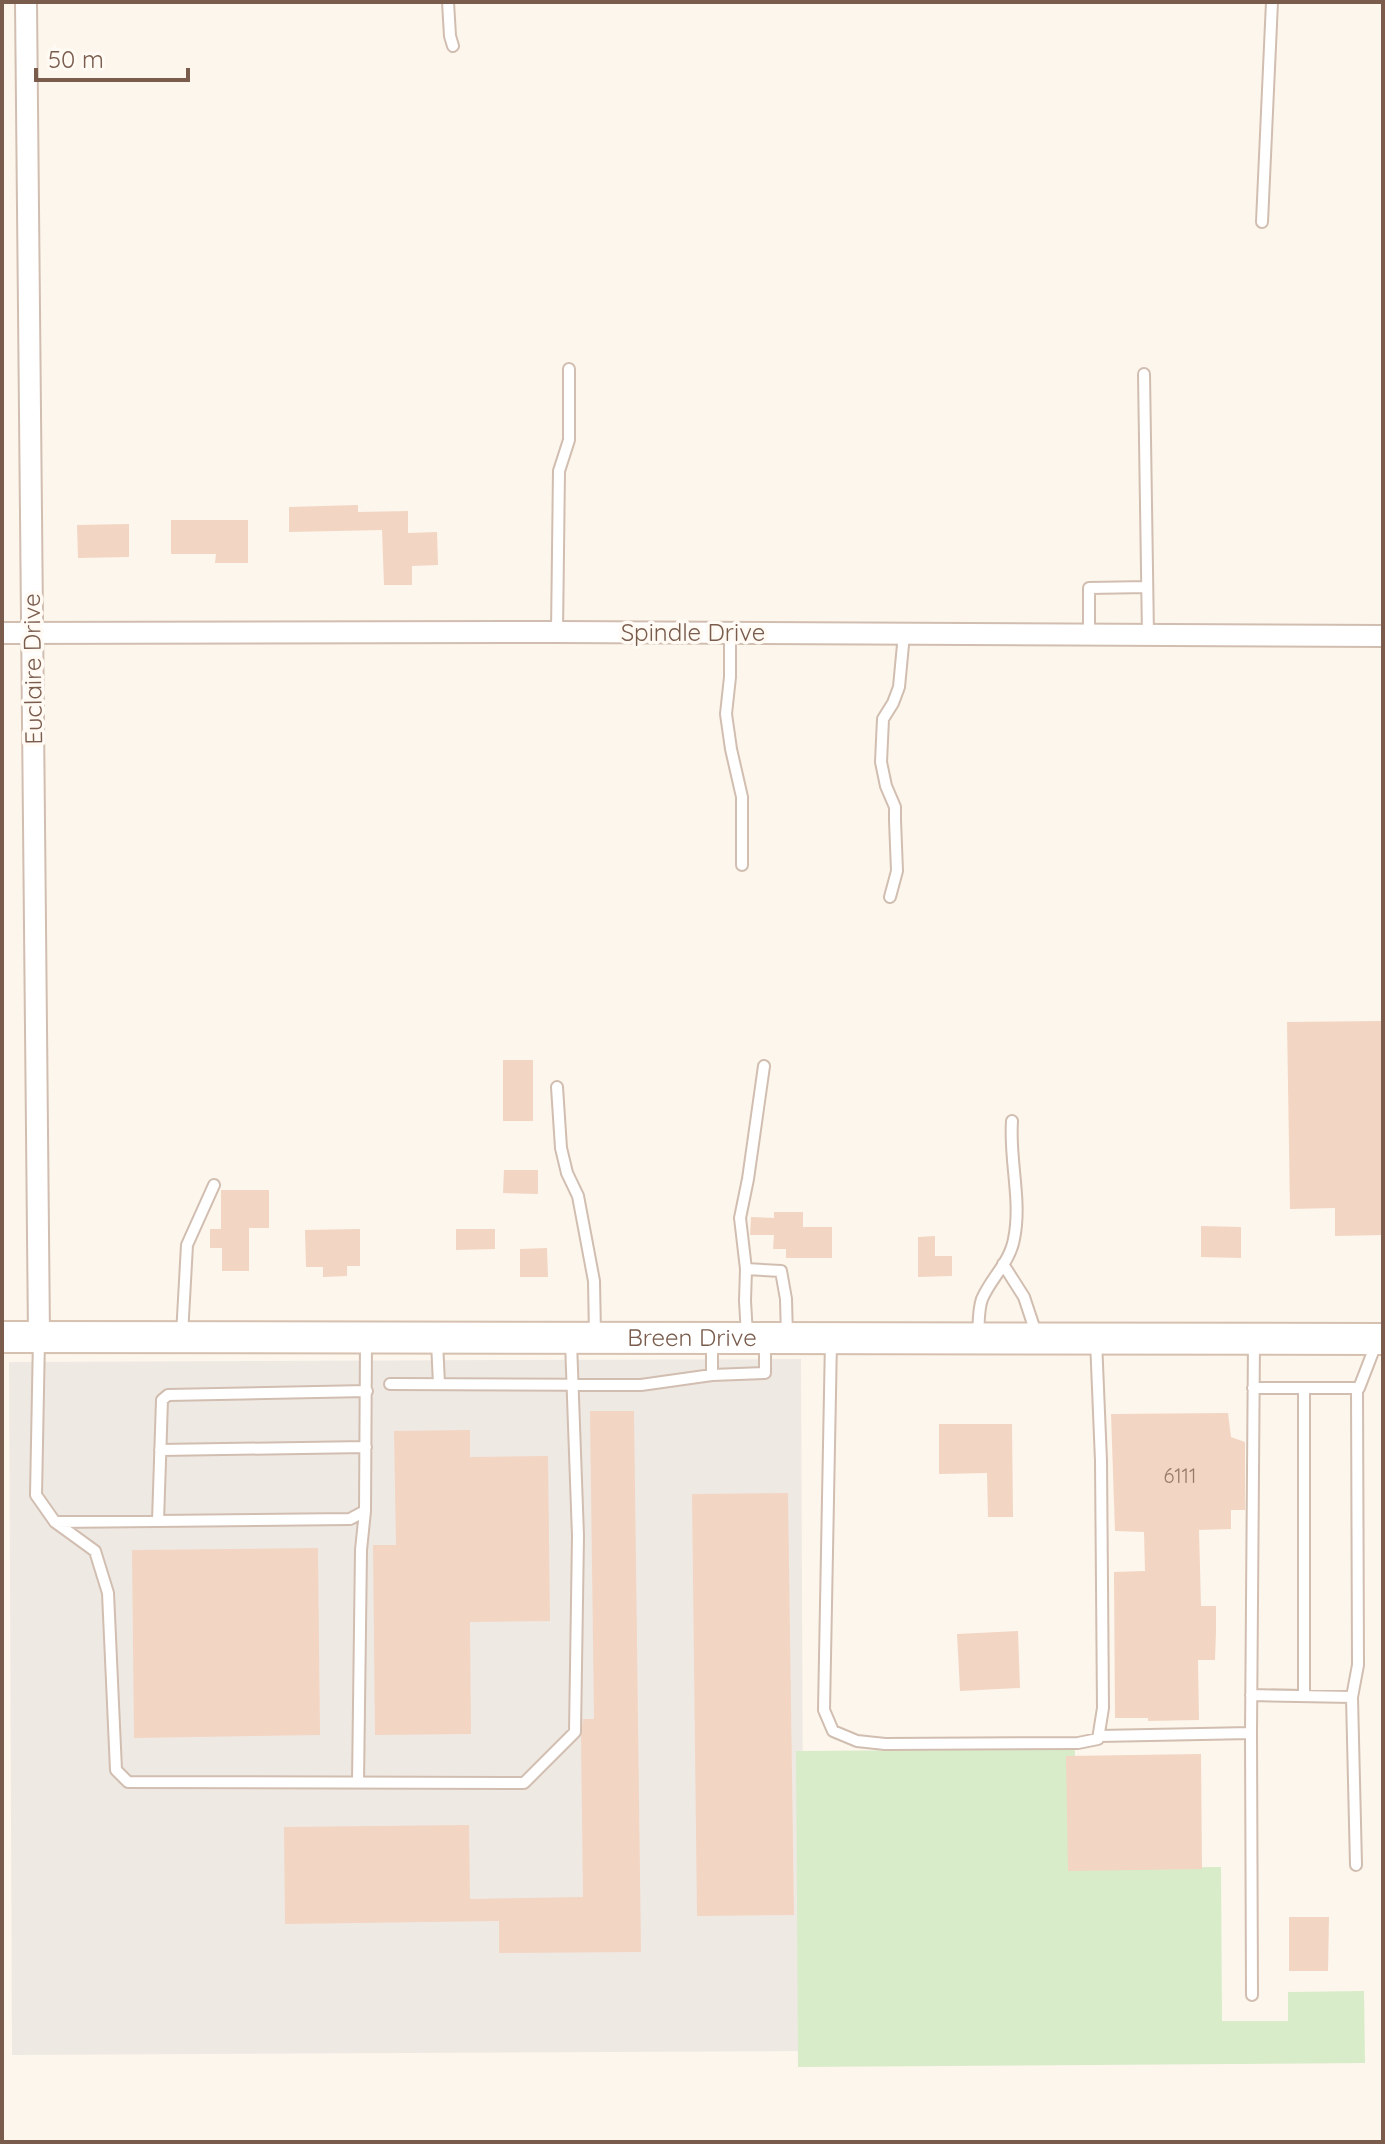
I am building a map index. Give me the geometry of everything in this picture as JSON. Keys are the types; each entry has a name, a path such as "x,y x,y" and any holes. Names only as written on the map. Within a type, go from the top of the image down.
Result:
{"street":[{"name":"Euclaire Drive","path":"26,2 39,1336"},
{"name":"Spindle Drive","path":"2,633 1383,636"},
{"name":"Breen Drive","path":"2,1337 1380,1339"}],"lane":[{"path":"448,2 453,46"},
{"path":"1262,222 1272,2"},
{"path":"557,632 559,471 569,440 569,369"},
{"path":"1144,374 1148,635"},
{"path":"1089,634 1089,588 1147,587"},
{"path":"730,633 726,714 742,797 742,865"},
{"path":"890,897 897,871 895,807 881,762 883,719 899,687 904,634"},
{"path":"764,1066 740,1218 746,1269 745,1301 766,1337"},
{"path":"39,1336 36,1495 55,1522 95,1551 108,1593 116,1770 128,1782 524,1783 575,1732 578,1536 572,1384 594,1281 578,1196 567,1173 561,1148 557,1087"},
{"path":"978,1338 982,1299 1012,1248 1017,1223 1012,1121"},
{"path":"182,1337 187,1245 214,1185"},
{"path":"1003,1264 1024,1297 1038,1338"},
{"path":"390,1384 641,1385 712,1375 765,1373 766,1337 786,1299 781,1271 746,1269"},
{"path":"358,1783 366,1337"},
{"path":"437,1337 439,1384"},
{"path":"712,1337 712,1375"},
{"path":"831,1338 824,1710 833,1731 857,1741 885,1744 1078,1743 1098,1739 1103,1693 1101,1461 1096,1338"},
{"path":"1252,1995 1254,1338"},
{"path":"1253,1388 1359,1388 1380,1339"},
{"path":"1304,1388 1304,1696"},
{"path":"1356,1865 1352,1697 1358,1665 1357,1388"},
{"path":"158,1521 162,1400 168,1395 367,1391"},
{"path":"160,1450 366,1447"},
{"path":"55,1522 350,1519 365,1511"},
{"path":"1251,1695 1352,1697"},
{"path":"1099,1736 1251,1733"}],"shaded area":[{"path":"801,1359 804,2051 12,2055 9,1362"}],"green space":[{"path":"1075,1749 1076,1868 1221,1867 1222,2021 1288,2021 1288,1992 1364,1991 1365,2063 798,2067 796,1751"}],"building":[{"path":"358,505 358,512 408,511 408,533 437,532 438,565 412,566 412,585 384,585 382,530 289,532 289,507"},
{"path":"171,520 248,520 248,563 215,563 216,554 171,554"},
{"path":"129,524 129,557 78,558 77,525"},
{"path":"1381,1021 1383,1235 1335,1236 1335,1208 1290,1209 1287,1022"},
{"path":"503,1060 533,1060 533,1121 503,1121"},
{"path":"504,1170 538,1170 538,1194 503,1193"},
{"path":"221,1190 269,1190 269,1228 249,1228 249,1271 222,1271 222,1248 210,1248 210,1229 221,1229"},
{"path":"774,1212 803,1212 803,1227 832,1227 832,1258 786,1258 786,1249 773,1249 774,1235 750,1235 751,1217 774,1218"},
{"path":"1201,1226 1241,1227 1241,1258 1201,1257"},
{"path":"360,1229 360,1266 347,1266 347,1276 323,1277 323,1267 306,1267 305,1230"},
{"path":"456,1229 495,1229 495,1249 456,1250"},
{"path":"935,1236 935,1256 952,1256 952,1276 918,1277 918,1237"},
{"path":"547,1248 548,1277 520,1277 520,1249"},
{"path":"590,1411 634,1411 641,1952 499,1953 499,1921 285,1924 284,1827 469,1825 470,1899 583,1897 581,1737 583,1719 594,1719"},
{"path":"1228,1413 1231,1437 1245,1442 1245,1510 1231,1510 1231,1529 1199,1530 1201,1606 1216,1606 1216,1631 1215,1660 1198,1660 1199,1720 1115,1718 1114,1572 1145,1571 1144,1532 1115,1531 1111,1414"},
{"path":"939,1424 1012,1424 1013,1517 988,1517 987,1473 939,1474"},
{"path":"470,1430 470,1457 548,1456 550,1621 470,1622 471,1734 375,1735 373,1545 396,1545 394,1431"},
{"path":"788,1493 794,1915 697,1916 692,1494"},
{"path":"318,1548 320,1735 134,1738 132,1550"},
{"path":"1018,1631 1020,1688 960,1691 957,1634"},
{"path":"1201,1754 1202,1869 1068,1871 1066,1756"},
{"path":"1289,1917 1329,1917 1328,1971 1289,1971"}]}
